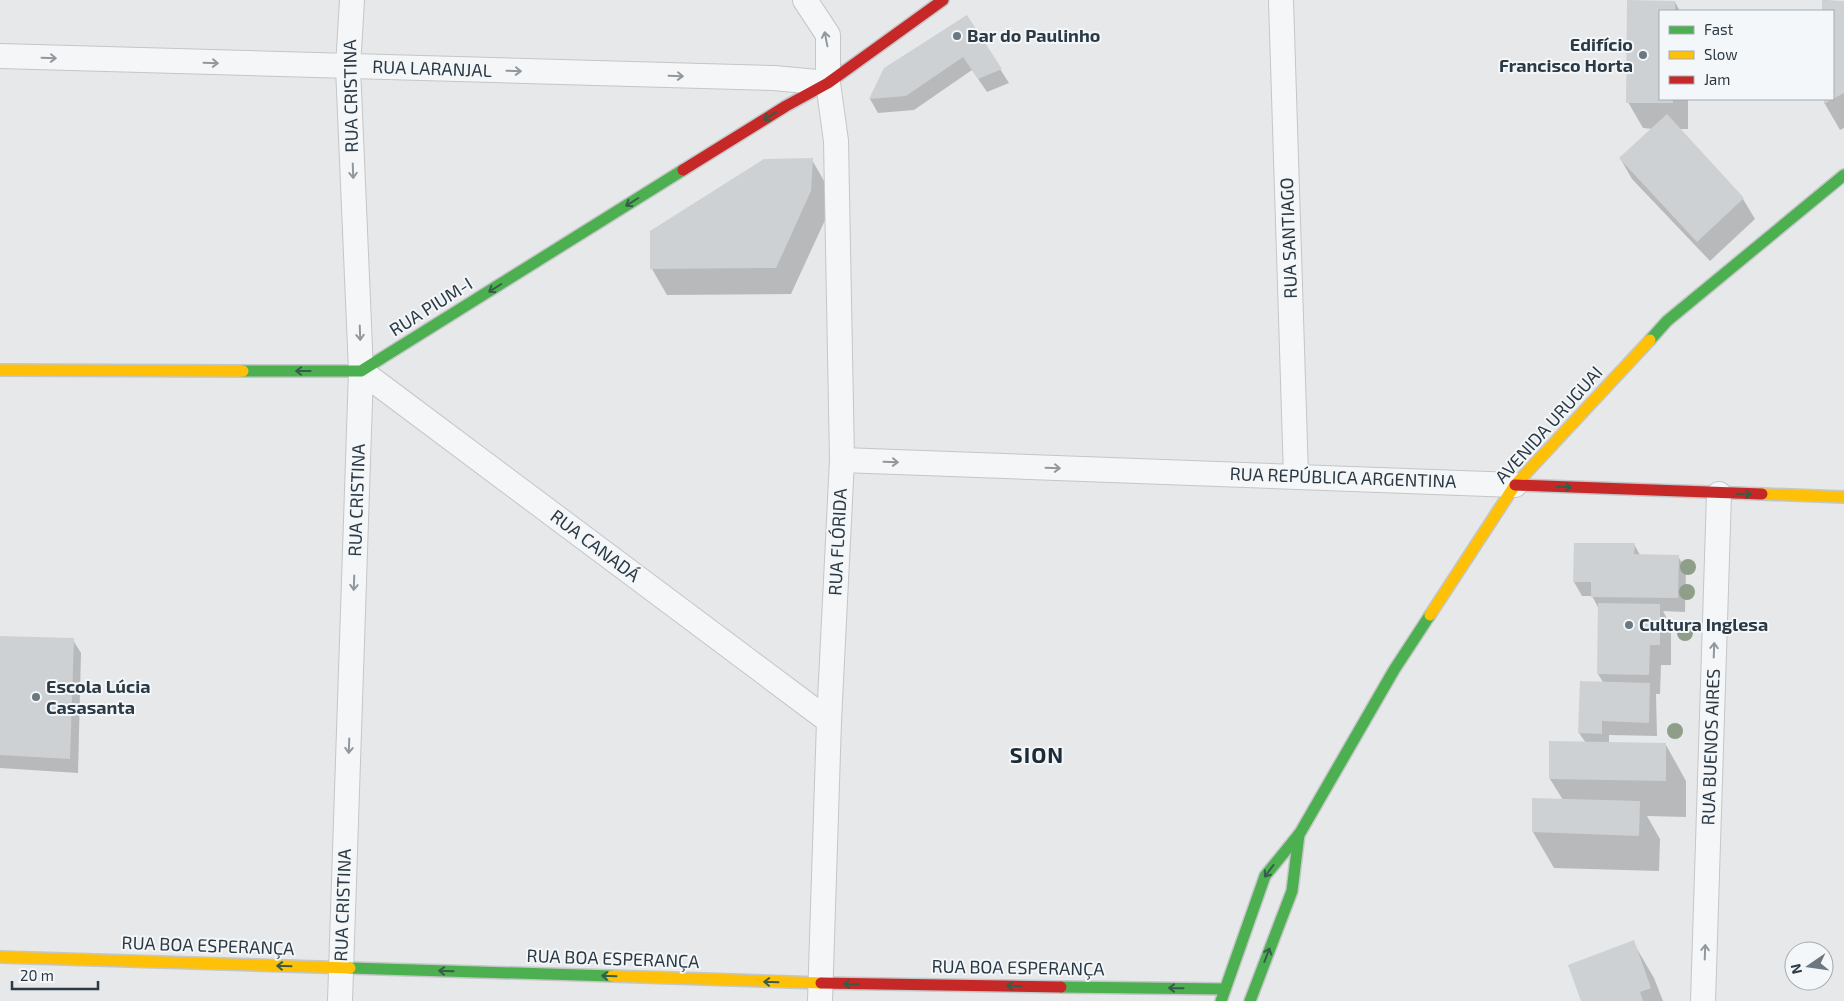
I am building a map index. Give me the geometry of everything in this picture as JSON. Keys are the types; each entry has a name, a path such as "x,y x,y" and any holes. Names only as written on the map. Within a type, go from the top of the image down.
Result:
{"street":[{"name":"RUA CRISTINA","path":"340,1001 361,371 348,67 352,0"},
{"name":"RUA FLÓRIDA","path":"805,0 828,35 828,83 836,141 842,460 829,720 820,992"},
{"name":"RUA PIUM-I","path":"361,371 786,106 828,83 943,0"},
{"name":"RUA SANTIAGO","path":"1281,0 1296,476"},
{"name":"RUA LARANJAL","path":"0,56 774,78 828,83"},
{"path":"774,78 785,89 786,106"},
{"name":"AVENIDA URUGUAI","path":"1221,1001 1265,876 1300,833 1394,670 1515,485 1667,321 1844,175"},
{"path":"0,370 361,371"},
{"name":"RUA CANADÁ","path":"361,371 829,720"},
{"name":"RUA REPÚBLICA ARGENTINA","path":"842,460 1296,476 1719,494 1844,497"},
{"name":"RUA BUENOS AIRES","path":"1703,1001 1719,494"},
{"name":"AVENIDA URUGUAI","path":"1250,1001 1292,891 1300,833"},
{"name":"RUA BOA ESPERANÇA","path":"0,957 341,967 820,992 1225,989"}],"building":[{"name":"Edifício Francisco Horta","path":"1627,0 1675,1 1675,10 1659,10 1659,100 1673,100 1673,103 1626,103"},
{"path":"1822,0 1844,1 1844,93 1834,98 1834,10 1822,10"},
{"name":"Bar do Paulinho","path":"967,15 1002,69 978,79 963,57 906,96 869,99 884,68"},
{"path":"1667,114 1744,198 1697,242 1619,158"},
{"path":"813,158 811,191 776,268 650,269 650,231 764,159"},
{"path":"1574,543 1635,543 1634,554 1679,555 1678,598 1591,597 1591,582 1573,582"},
{"name":"Cultura Inglesa","path":"1598,603 1660,604 1660,645 1650,645 1649,675 1597,674"},
{"name":"Escola Lúcia Casasanta","path":"0,636 74,638 70,759 0,755"},
{"path":"1580,681 1650,683 1649,723 1602,721 1602,734 1578,733"},
{"path":"1549,741 1666,743 1666,781 1549,779"},
{"path":"1532,798 1640,801 1639,836 1532,832"},
{"path":"1634,940 1651,988 1640,992 1643,1001 1581,1001 1568,965"}],"traffic: fast":[{"path":"243,371 361,371 683,170"},
{"path":"1650,340 1667,321 1844,175"},
{"path":"1221,1001 1265,876 1300,833 1394,670 1430,615"},
{"path":"1250,1001 1292,891 1299,834"},
{"path":"350,968 612,976"},
{"path":"1061,987 1225,989"}],"traffic: slow":[{"path":"1430,615 1515,485 1650,340"},
{"path":"0,370 243,371"},
{"path":"1762,494 1844,497"},
{"path":"0,957 350,968"},
{"path":"612,976 821,983"}],"traffic: jam":[{"path":"683,170 786,106 828,83 943,0"},
{"path":"1515,485 1762,494"},
{"path":"821,983 1061,987"}],"place":[{"name":"Bar do Paulinho","path":"957,36"},
{"name":"Edifício Francisco Horta","path":"1643,55"},
{"name":"Cultura Inglesa","path":"1629,625"},
{"name":"Escola Lúcia Casasanta","path":"36,697"}],"district":[{"name":"SION","path":"1037,755"}]}
